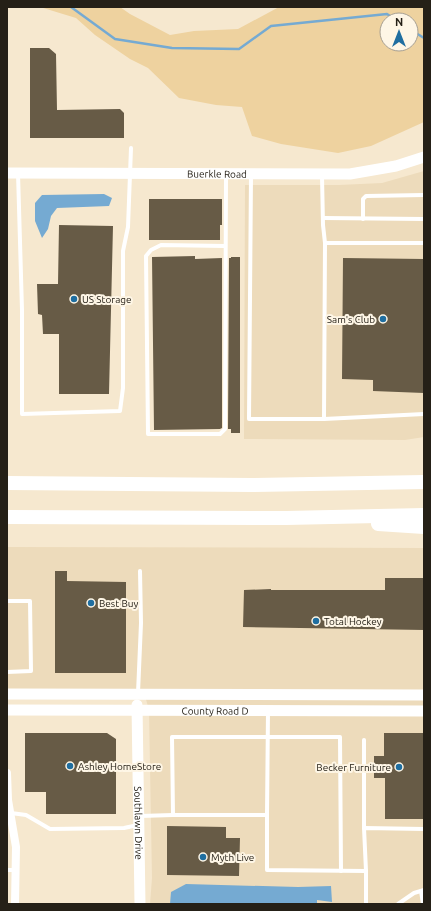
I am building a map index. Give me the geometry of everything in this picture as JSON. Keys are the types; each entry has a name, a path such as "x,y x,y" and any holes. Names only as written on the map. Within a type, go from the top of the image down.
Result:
{"highway":[{"path":"377,483 424,478"},
{"path":"7,483 252,485 424,482"},
{"path":"7,517 286,518 424,515"},
{"path":"286,518 424,527"}],"street":[{"name":"Buerkle Road","path":"12,173 350,174 396,166 424,157"},
{"name":"County Road D","path":"7,694 424,695"},
{"name":"Southlawn Drive","path":"138,695 140,904"},
{"name":"County Road D","path":"7,710 424,711"},
{"path":"7,773 9,813 16,847 11,870 15,904"}],"lane":[{"path":"12,173 22,310 22,414 120,411 123,388 123,251 128,227 131,148"},
{"path":"225,246 160,245 151,250 146,256 148,434 220,434 225,429 226,174"},
{"path":"251,174 249,420 324,419 424,414"},
{"path":"322,174 325,243 324,419"},
{"path":"362,219 363,199 366,196 424,195"},
{"path":"323,218 424,219"},
{"path":"325,243 424,243"},
{"path":"138,695 141,623 140,571"},
{"path":"7,602 30,601 31,671 7,672"},
{"path":"268,711 266,870 366,871"},
{"path":"173,815 172,737 340,737 341,871"},
{"path":"364,740 366,904"},
{"path":"9,813 26,815 50,829 124,828 139,821 173,815 267,815"},
{"path":"364,828 424,829"},
{"path":"398,904 414,893 422,890 423,904"}],"shaded area":[{"path":"40,7 120,7 130,14 170,35 194,31 238,29 279,7 424,7 424,122 371,146 338,153 281,144 252,136 242,107 216,105 179,98 148,68 130,59 95,35 76,18"},
{"path":"424,171 424,437 405,440 244,439 245,185 339,185 382,183"},
{"path":"7,547 424,548 424,904 150,904 152,878 149,710 145,696 7,695"}],"water":[{"path":"104,194 112,198 109,206 57,208 51,216 48,229 42,238 35,221 35,203 42,195"},
{"path":"186,884 298,887 331,886 332,902 317,900 317,904 170,904 171,892"}],"building":[{"path":"30,48 49,48 56,54 57,110 120,109 124,113 124,138 30,138"},
{"path":"149,199 222,199 222,225 220,225 220,240 149,240"},
{"name":"US Storage","path":"59,225 113,226 109,394 59,394 59,334 43,334 42,315 38,314 37,284 58,284"},
{"path":"195,256 195,259 222,258 222,428 154,430 152,257"},
{"path":"240,257 240,433 231,433 231,429 228,429 229,258"},
{"name":"Sam's Club","path":"343,258 424,259 424,393 373,391 373,380 342,379"},
{"name":"Best Buy","path":"55,571 67,571 67,581 126,582 126,673 55,673"},
{"path":"385,578 424,578 424,630 243,627 244,590 385,590"},
{"name":"Ashley HomeStore","path":"25,733 107,733 116,739 116,814 46,814 46,792 25,792"},
{"name":"Becker Furniture","path":"384,733 424,733 424,819 385,819 385,778 374,778 374,756 384,756"},
{"name":"Myth Live","path":"167,826 226,827 226,838 240,838 239,876 167,875"}],"waterway":[{"path":"71,7 115,39 172,48 239,49 271,26 379,15"},
{"path":"419,35 424,38"}],"place":[{"name":"US Storage","path":"74,299"},
{"name":"Sam's Club","path":"383,319"},
{"name":"Best Buy","path":"91,603"},
{"name":"Total Hockey","path":"316,621"},
{"name":"Ashley HomeStore","path":"70,766"},
{"name":"Becker Furniture","path":"399,767"},
{"name":"Myth Live","path":"203,857"}]}
